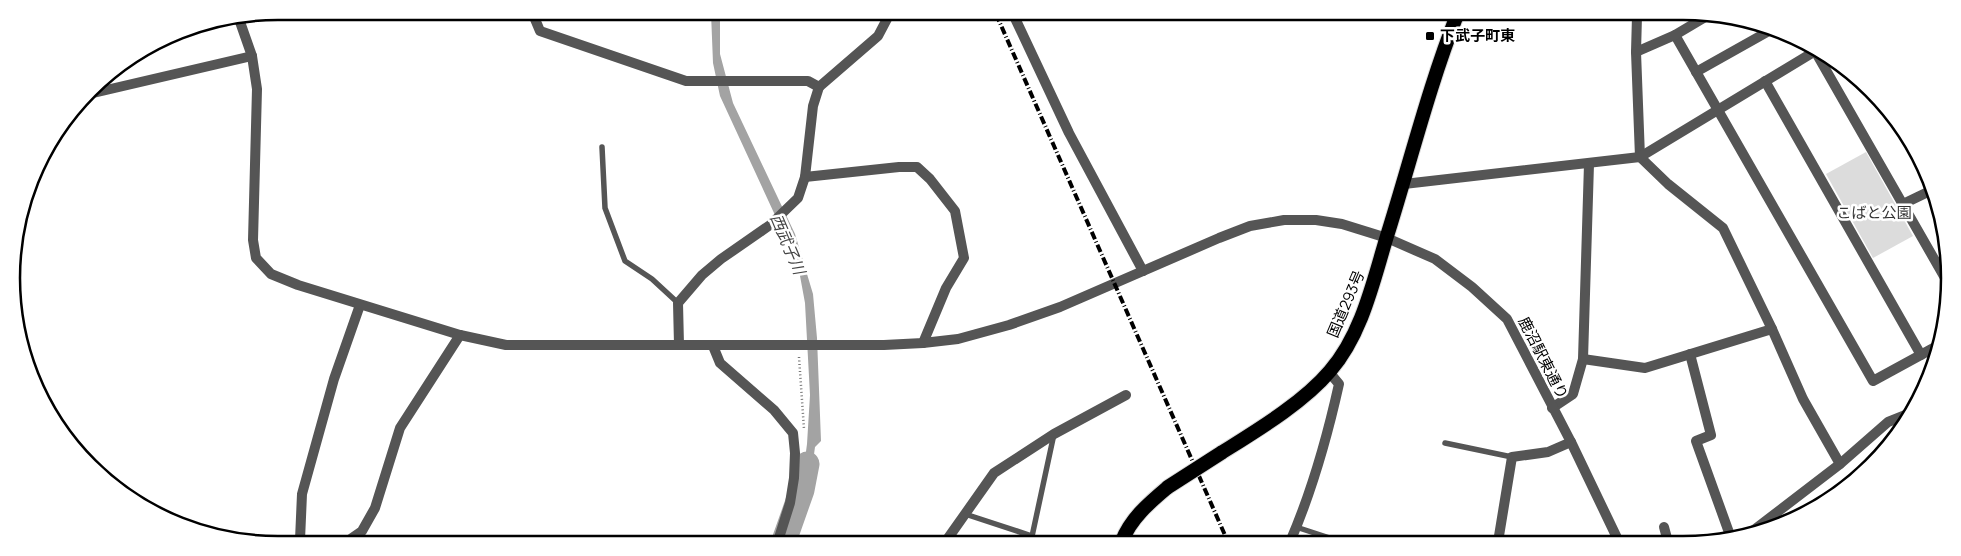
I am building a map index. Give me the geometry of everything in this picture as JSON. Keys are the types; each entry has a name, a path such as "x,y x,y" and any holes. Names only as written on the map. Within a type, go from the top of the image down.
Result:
{"highway":[{"name":"国道293号","path":"1124,536 1126,530 1143,508 1168,487 1281,413 1311,390 1329,372 1352,336 1363,311 1454,20"}],"street":[{"path":"535,20 540,31 686,81 808,81 819,87"},
{"path":"679,345 678,303 708,270 770,225 798,198 805,177 813,106 819,87 878,36 886,20"},
{"path":"1016,20 1069,133 1143,271"},
{"path":"1637,20 1636,52 1640,157 1668,184 1723,228 1772,329 1803,399 1840,464"},
{"path":"1636,52 1675,35 1699,21"},
{"name":"鹿沼駅東通り","path":"240,23 252,56 257,89 253,240 256,258 271,274 298,286 460,335 506,345 713,346 922,343 958,339 1010,325 1060,306 1242,229 1284,220 1316,220 1342,224 1387,238 1435,259 1472,287 1507,319 1571,442 1616,536"},
{"path":"1696,72 1763,33"},
{"path":"1675,35 1874,381 1931,350"},
{"path":"1404,184 1640,157 1811,54"},
{"path":"101,91 252,56"},
{"path":"1821,60 1941,270"},
{"path":"1764,82 1921,355"},
{"path":"1552,408 1573,394 1583,359 1589,164"},
{"path":"805,177 898,167 917,167 930,179 955,211 964,258 946,288 922,343"},
{"path":"1902,204 1926,193"},
{"path":"300,536 302,494 334,379 360,305"},
{"path":"1583,359 1645,368 1772,329"},
{"path":"355,536 362,531 375,508 400,428 460,335"},
{"path":"713,346 720,363 774,410 793,432 795,453 794,478 790,503 780,536"},
{"path":"1690,354 1711,435 1696,441 1729,532"},
{"path":"1292,536 1326,439 1339,384 1329,372"},
{"path":"950,536 994,473 1054,434 1126,395"},
{"path":"1763,523 1840,464 1888,422 1900,417"},
{"path":"1499,536 1512,456 1548,452 1571,442"},
{"path":"1664,527 1666,536"}],"lane":[{"path":"602,147 605,208 625,261 652,280 678,303"},
{"path":"1033,536 1054,434"},
{"path":"1445,443 1512,456"},
{"path":"965,514 1024,536"},
{"path":"1296,527 1324,536"}],"green space":[{"name":"こばと公園","path":"1866,152 1913,236 1873,258 1826,174"}],"shaded area":[{"path":"711,20 720,20 720,54 733,103 795,234 813,294 817,338 821,441 815,447 809,491 798,536 789,536 799,504 807,444 810,395 805,303 798,265 720,96 713,63"}],"waterway":[{"name":"西武子川","path":"786,536 802,490 807,464"}],"railway":[{"path":"999,20 1225,536"}],"place":[{"name":"下武子町東","path":"1430,36"}]}
